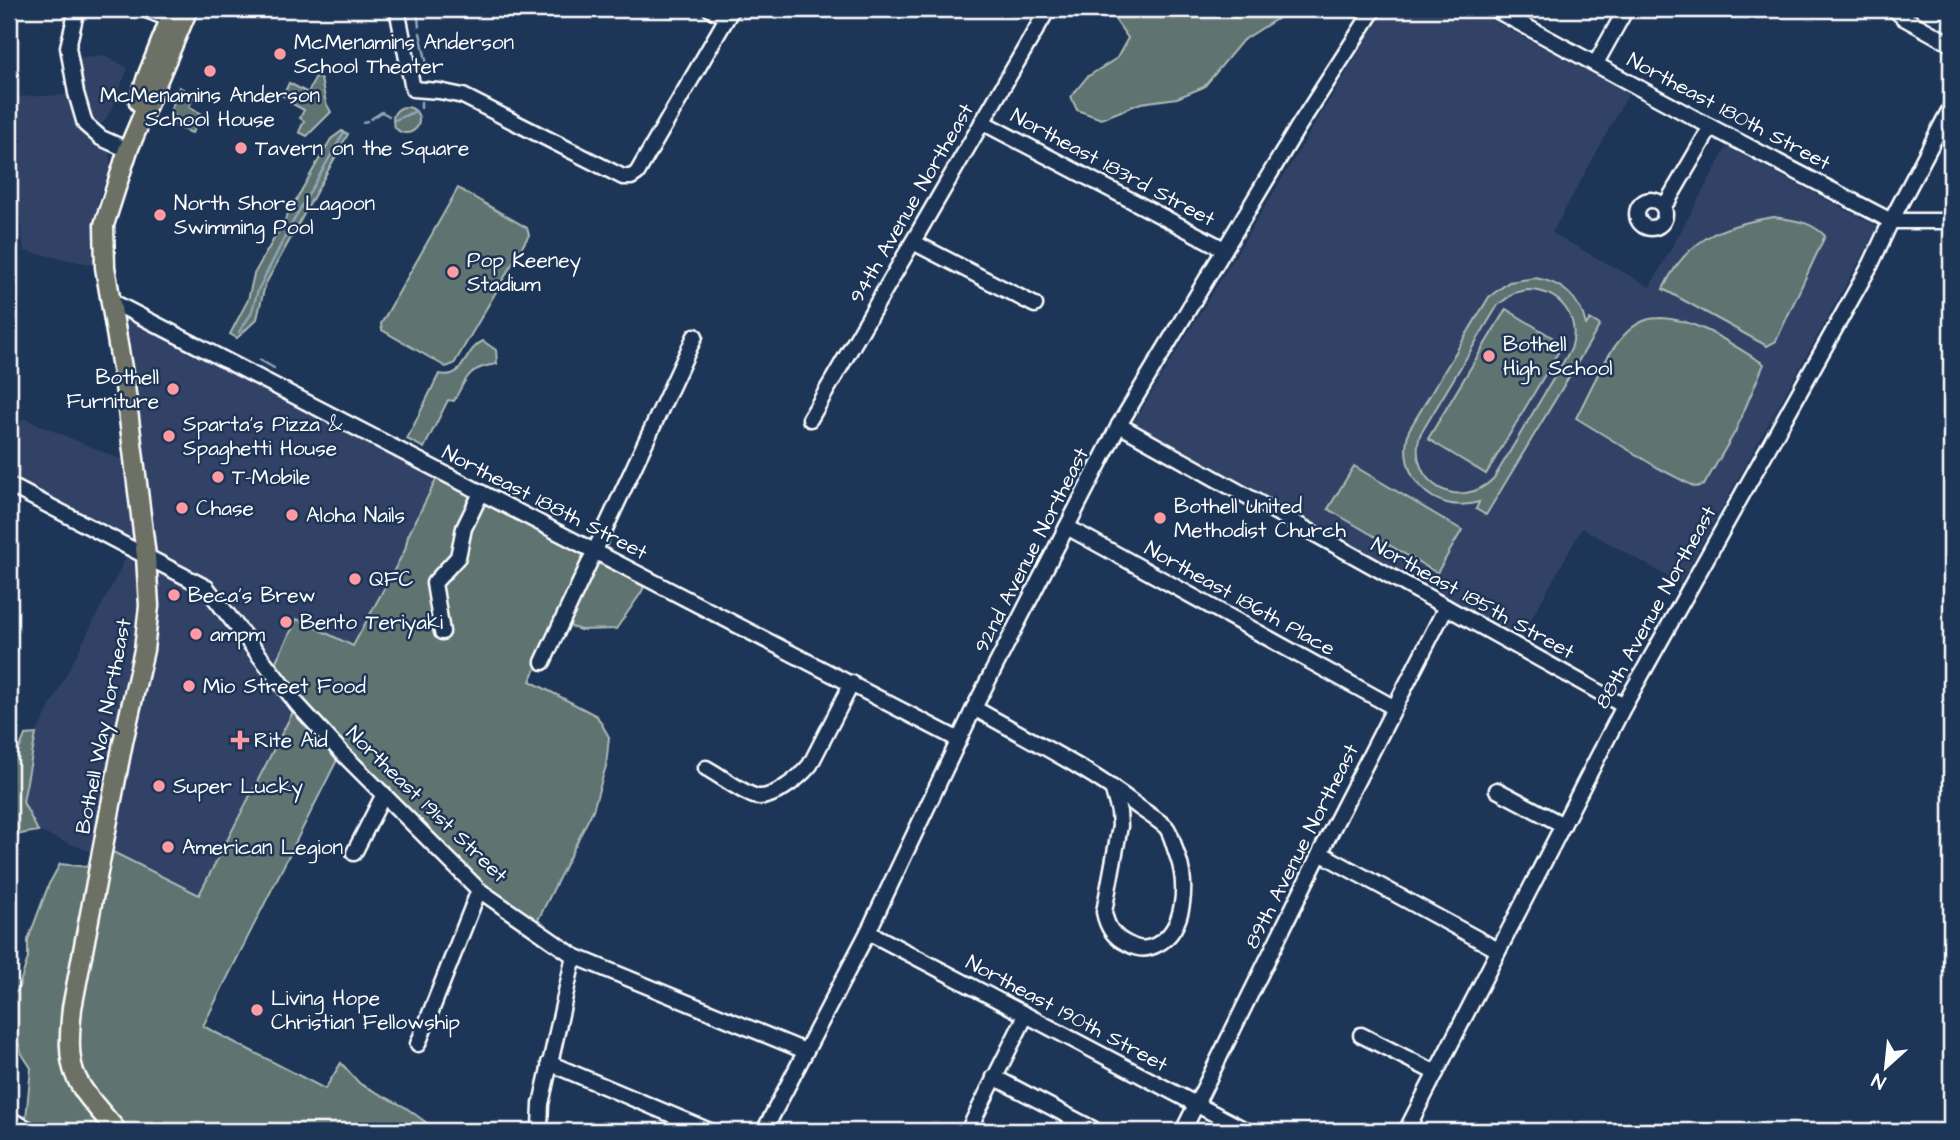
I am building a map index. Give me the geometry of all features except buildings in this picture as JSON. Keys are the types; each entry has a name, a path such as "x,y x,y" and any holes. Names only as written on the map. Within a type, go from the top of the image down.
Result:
{"main road":[{"name":"Bothell Way Northeast","path":"128,150 188,9"},
{"name":"Bothell Way Northeast","path":"117,1131 74,1077 69,1038 72,1008 123,742 144,650 149,606 146,556 125,386 103,250 104,225 128,150 147,76 171,14"}],"street":[{"path":"78,9 68,47 76,93 85,124 101,138 128,150"},
{"path":"144,9 171,14"},
{"path":"397,9 413,89 439,90 463,96 623,177 631,177 637,173 729,13 710,9"},
{"name":"94th Avenue Northeast","path":"810,419 1048,9"},
{"name":"92nd Avenue Northeast","path":"765,1131 868,932 974,708 1119,425 1224,249 1374,9"},
{"name":"Northeast 180th Street","path":"1494,9 1891,221 1951,221"},
{"path":"1596,63 1626,9"},
{"path":"1894,9 1904,18 1951,44"},
{"name":"88th Avenue Northeast","path":"1406,1131 1624,706 1871,264 1951,107"},
{"name":"Northeast 183rd Street","path":"982,122 1224,249"},
{"path":"1663,206 1711,127"},
{"path":"913,242 1035,305"},
{"name":"Northeast 188th Street","path":"111,301 960,740"},
{"path":"543,662 695,336"},
{"name":"Northeast 185th Street","path":"1119,425 1624,706"},
{"path":"9,485 146,556"},
{"path":"442,632 434,583 458,557 464,528 481,493"},
{"name":"Northeast 186th Place","path":"1067,527 1393,707"},
{"name":"Northeast 191st Street","path":"146,556 207,588 297,704 341,752 479,890 575,956 805,1051"},
{"name":"89th Avenue Northeast","path":"1183,1131 1393,707 1446,607"},
{"path":"706,768 756,797 769,796 784,788 802,775 810,765 852,683"},
{"path":"974,708 1112,787 1168,829 1183,872 1183,897 1175,928 1164,940 1147,950 1122,942 1106,923 1104,912 1120,827 1112,787"},
{"path":"1497,790 1563,825"},
{"path":"354,853 384,794"},
{"path":"1320,853 1499,950"},
{"path":"418,1044 479,890"},
{"name":"Northeast 190th Street","path":"868,932 1247,1131"},
{"path":"541,1128 541,1104 549,1063 575,956"},
{"path":"968,1131 1026,1015"},
{"path":"1361,1035 1436,1073"},
{"path":"549,1063 709,1131"},
{"path":"994,1077 1093,1129 1092,1131"},
{"path":"9,1119 32,1131"}],"shaded area":[{"name":"Bothell High School","path":"1385,9 1471,9 1629,93 1552,233 1650,287 1727,147 1878,227 1680,583 1582,528 1519,641 1132,425"},
{"path":"104,55 128,68 111,110 103,123 98,124 91,118 80,86 77,58"},
{"path":"71,95 80,127 86,137 108,150 110,158 110,167 97,204 107,209 105,267 24,251 9,133 9,97"},
{"path":"111,301 440,472 408,536 405,550 353,647 297,619 297,704 199,896 104,847 101,856 38,831 23,803 36,734 132,546 9,485 9,447 23,418 134,465"}],"green space":[{"path":"1111,9 1285,9 1278,18 1242,41 1204,87 1177,98 1141,103 1101,119 1077,110 1071,97 1087,77 1117,58 1128,38"},
{"path":"316,76 321,79 326,103 331,112 307,136 299,132 304,121 300,118 304,110 283,96 289,83 308,93"},
{"path":"179,87 194,95 189,107 202,114 192,133 176,127 171,109"},
{"path":"406,107 415,111 419,120 415,129 406,133 397,129 393,120 397,111"},
{"path":"342,131 348,134 265,285 257,319 237,338 230,334 248,300 254,274 331,139"},
{"path":"458,188 527,228 529,235 454,364 446,367 382,330 381,324"},
{"path":"1774,217 1808,224 1825,236 1776,341 1767,346 1663,289 1683,258 1708,237 1738,225"},
{"path":"1535,278 1554,283 1574,299 1586,325 1590,319 1600,325 1486,515 1476,509 1479,502 1462,505 1447,503 1422,488 1413,476 1406,447 1409,430 1489,297 1509,282","holes":["1539,291 1558,300 1570,316 1573,326 1571,349 1494,478 1480,488 1466,493 1452,493 1439,488 1428,479 1421,467 1418,452 1420,435 1498,305 1514,293"]},
{"path":"1506,309 1563,344 1486,474 1428,439"},
{"path":"1662,318 1703,328 1764,364 1735,432 1704,485 1695,487 1658,468 1576,418 1605,362 1624,336 1634,326 1646,320"},
{"path":"483,341 496,350 497,364 474,371 462,385 454,401 448,400 424,448 407,439 439,374 448,375 460,369 471,351"},
{"path":"1354,466 1462,530 1437,573 1328,509"},
{"path":"440,472 648,579 616,629 580,630 559,622 530,681 597,716 609,737 606,766 593,810 534,928 479,890 341,752 203,1026 325,1089 341,1063 360,1084 405,1107 438,1131 32,1131 26,1118 31,1068 22,1054 9,1017 9,989 17,992 28,958 28,940 49,884 60,864 99,868 103,847 199,895 297,704 271,671 297,619 353,646 405,550 408,536"},
{"path":"36,734 23,802 38,831 9,836 9,774 25,735"}],"waterway":[{"path":"417,9 419,27"},
{"path":"420,33 428,69"},
{"path":"421,102 421,108"},
{"path":"395,120 416,111"},
{"path":"371,119 382,112 389,116"},
{"path":"363,123 367,121"},
{"path":"239,332 251,314 258,290 291,225 343,134"},
{"path":"260,360 274,368"}],"place":[{"name":"McMenamins Anderson School Theater","path":"280,54"},
{"name":"McMenamins Anderson School House","path":"210,71"},
{"name":"Tavern on the Square","path":"241,148"},
{"name":"North Shore Lagoon Swimming Pool","path":"160,215"},
{"name":"Pop Keeney Stadium","path":"453,272"},
{"name":"Bothell High School","path":"1489,356"},
{"name":"Bothell Furniture","path":"173,389"},
{"name":"Sparta's Pizza & Spaghetti House","path":"169,436"},
{"name":"T-Mobile","path":"218,477"},
{"name":"Chase","path":"182,508"},
{"name":"Aloha Nails","path":"292,515"},
{"name":"Bothell United Methodist Church","path":"1160,518"},
{"name":"QFC","path":"355,579"},
{"name":"Beca's Brew","path":"174,595"},
{"name":"Bento Teriyaki","path":"286,622"},
{"name":"ampm","path":"196,634"},
{"name":"Mio Street Food","path":"189,686"},
{"name":"Rite Aid","path":"240,740"},
{"name":"Super Lucky","path":"159,786"},
{"name":"American Legion","path":"168,847"},
{"name":"Living Hope Christian Fellowship","path":"257,1010"}]}
